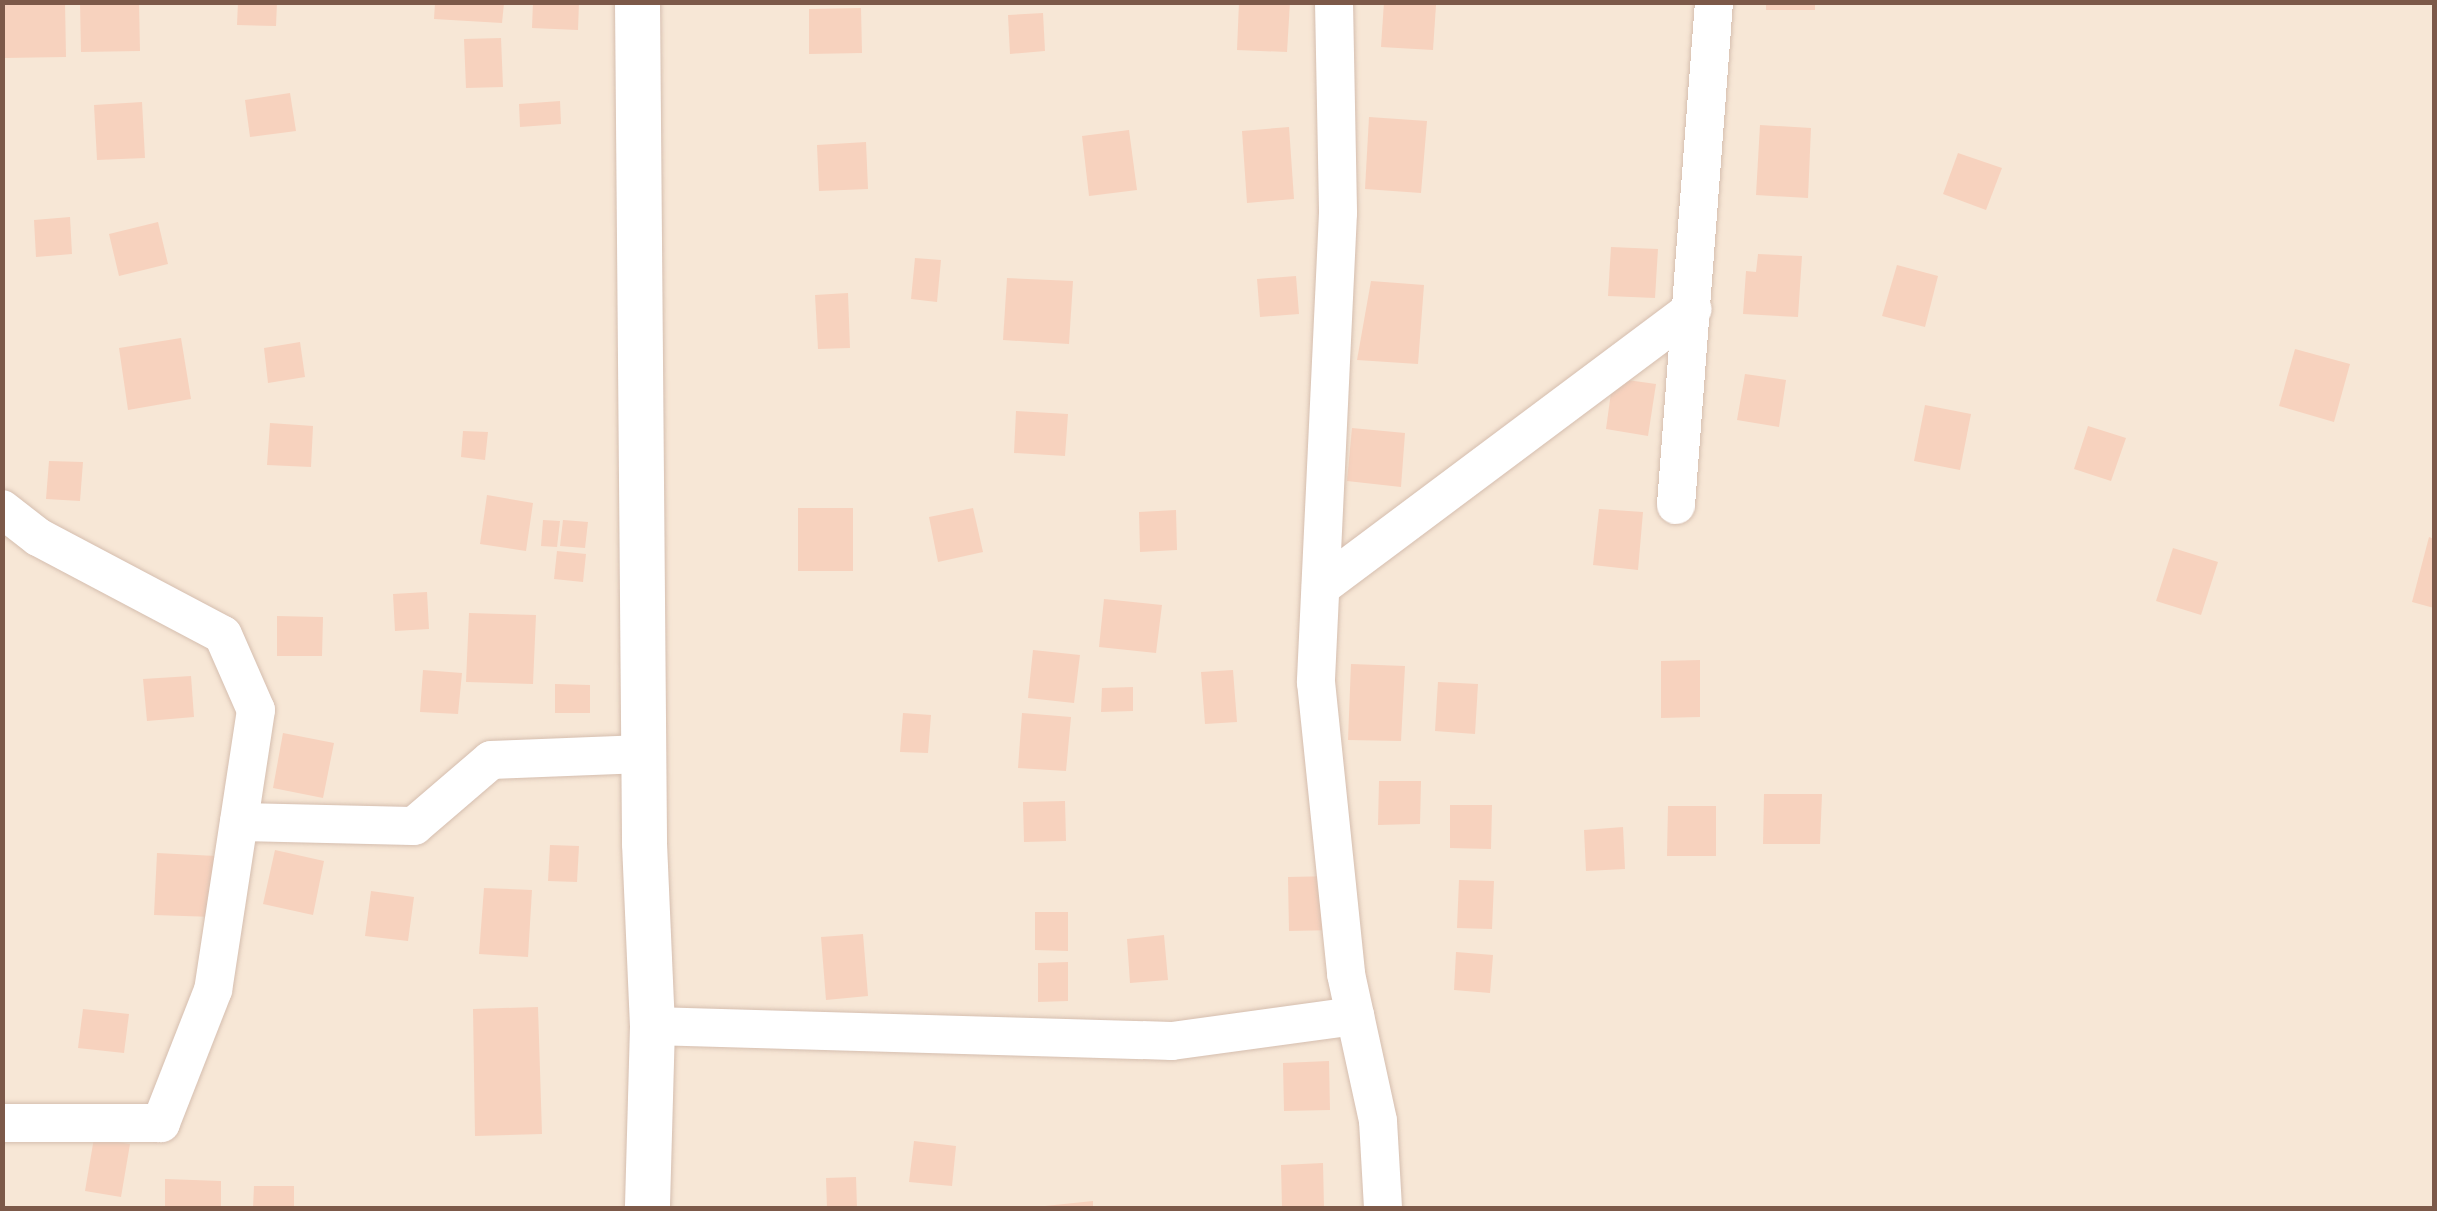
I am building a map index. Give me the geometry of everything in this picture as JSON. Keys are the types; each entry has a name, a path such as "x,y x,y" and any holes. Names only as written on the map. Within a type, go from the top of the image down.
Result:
{"street":[{"path":"638,2 643,754 652,1026 647,1208"},
{"path":"1334,2 1338,213 1316,682 1355,1016 1378,1121 1383,1208"},
{"path":"1676,505 1714,2"},
{"path":"1321,587 1692,309"},
{"path":"2,509 38,537 223,635 256,710 213,990 161,1123 2,1123"},
{"path":"239,822 414,826 491,760 643,754"},
{"path":"652,1026 1172,1041 1355,1016"}],"shaded area":[{"path":"3,3 2434,3 2434,1208 3,1208"}],"building":[{"path":"2,2 65,2 66,57 3,58"},
{"path":"80,2 139,2 140,51 81,52"},
{"path":"238,2 277,2 276,26 237,25"},
{"path":"533,2 579,2 578,30 532,28"},
{"path":"1239,2 1290,2 1287,52 1237,50"},
{"path":"1384,2 1436,5 1433,50 1381,47"},
{"path":"1766,2 1815,2 1815,10 1766,10"},
{"path":"435,3 504,3 502,23 434,19"},
{"path":"861,8 862,53 809,54 809,9"},
{"path":"1043,13 1045,51 1010,54 1008,15"},
{"path":"501,38 503,87 466,88 464,39"},
{"path":"290,93 296,131 250,137 245,100"},
{"path":"560,101 561,124 520,127 519,104"},
{"path":"142,102 145,158 97,160 94,105"},
{"path":"1369,117 1427,121 1421,193 1365,189"},
{"path":"1760,125 1811,128 1808,198 1756,195"},
{"path":"1289,127 1294,199 1247,203 1242,131"},
{"path":"1129,130 1137,190 1089,196 1082,136"},
{"path":"866,142 868,189 819,191 817,145"},
{"path":"1958,153 2002,168 1986,210 1943,194"},
{"path":"70,217 72,254 36,257 34,220"},
{"path":"158,222 168,264 119,276 109,234"},
{"path":"1611,247 1658,249 1655,298 1608,296"},
{"path":"1758,254 1802,256 1798,317 1743,314 1746,271 1756,272"},
{"path":"915,258 941,260 937,302 911,299"},
{"path":"1897,265 1938,276 1925,327 1882,316"},
{"path":"1296,276 1299,314 1260,317 1257,279"},
{"path":"1007,278 1073,281 1069,344 1003,340"},
{"path":"1371,281 1424,285 1418,364 1357,360"},
{"path":"848,293 850,348 818,349 815,295"},
{"path":"181,338 191,399 128,410 119,348"},
{"path":"300,342 305,377 268,383 264,348"},
{"path":"2295,349 2350,364 2334,422 2279,406"},
{"path":"1745,374 1786,380 1779,427 1737,420"},
{"path":"1613,378 1656,384 1648,436 1606,429"},
{"path":"1925,405 1971,414 1960,470 1914,461"},
{"path":"1016,411 1068,414 1065,456 1014,453"},
{"path":"270,423 313,426 311,467 267,465"},
{"path":"2088,426 2126,438 2111,481 2074,469"},
{"path":"1352,428 1405,433 1401,487 1347,481"},
{"path":"463,431 488,432 485,460 461,457"},
{"path":"49,461 83,462 80,501 46,499"},
{"path":"487,495 533,503 526,551 480,544"},
{"path":"798,508 853,508 853,571 798,571"},
{"path":"973,508 983,552 938,562 929,517"},
{"path":"1599,509 1643,512 1638,570 1593,565"},
{"path":"1176,510 1177,550 1140,552 1139,512"},
{"path":"543,520 560,521 557,547 541,546"},
{"path":"563,520 588,522 585,548 560,546"},
{"path":"2429,537 2434,539 2434,608 2412,602"},
{"path":"2173,548 2218,562 2201,615 2156,601"},
{"path":"557,551 586,554 583,582 554,579"},
{"path":"427,592 429,629 395,631 393,594"},
{"path":"1104,599 1162,605 1156,653 1099,647"},
{"path":"469,613 536,615 533,684 466,682"},
{"path":"277,616 323,617 322,656 277,656"},
{"path":"1033,650 1080,655 1074,703 1028,698"},
{"path":"1700,660 1700,717 1661,718 1661,661"},
{"path":"1351,664 1405,666 1401,741 1348,740"},
{"path":"423,670 462,673 458,714 420,712"},
{"path":"1233,670 1237,722 1205,724 1201,672"},
{"path":"191,676 194,717 147,721 143,679"},
{"path":"1438,682 1478,684 1475,734 1435,731"},
{"path":"555,684 590,685 590,713 555,713"},
{"path":"1133,687 1133,711 1101,712 1102,688"},
{"path":"903,713 931,715 928,753 900,752"},
{"path":"1022,713 1071,717 1066,771 1018,768"},
{"path":"283,733 334,743 323,798 273,788"},
{"path":"1379,781 1421,781 1420,824 1378,825"},
{"path":"1764,794 1822,794 1820,844 1763,844"},
{"path":"1065,801 1066,841 1024,842 1023,802"},
{"path":"1450,805 1492,805 1491,849 1450,848"},
{"path":"1668,806 1716,806 1716,856 1667,856"},
{"path":"1623,827 1625,869 1586,871 1584,830"},
{"path":"550,845 579,846 577,882 548,881"},
{"path":"275,850 324,861 313,915 263,904"},
{"path":"157,853 216,856 214,917 154,915"},
{"path":"1335,876 1336,930 1289,931 1288,877"},
{"path":"1459,880 1494,881 1492,929 1457,928"},
{"path":"484,888 532,890 528,957 479,954"},
{"path":"371,891 414,897 408,941 365,936"},
{"path":"1035,912 1068,912 1068,951 1035,950"},
{"path":"863,934 868,996 826,1000 821,937"},
{"path":"1164,935 1168,980 1130,983 1127,939"},
{"path":"1456,952 1493,955 1490,993 1454,990"},
{"path":"1068,962 1068,1001 1038,1002 1038,963"},
{"path":"538,1007 542,1134 475,1136 473,1009"},
{"path":"83,1009 129,1014 124,1053 78,1048"},
{"path":"1329,1061 1330,1110 1284,1111 1283,1063"},
{"path":"94,1138 130,1144 121,1197 85,1191"},
{"path":"914,1141 956,1146 952,1186 909,1182"},
{"path":"1323,1163 1324,1208 1282,1208 1281,1165"},
{"path":"856,1177 857,1208 827,1208 826,1178"},
{"path":"165,1179 221,1181 221,1208 165,1208"},
{"path":"254,1186 294,1186 294,1208 253,1208"},
{"path":"1093,1201 1093,1208 1045,1208 1045,1206"}]}
